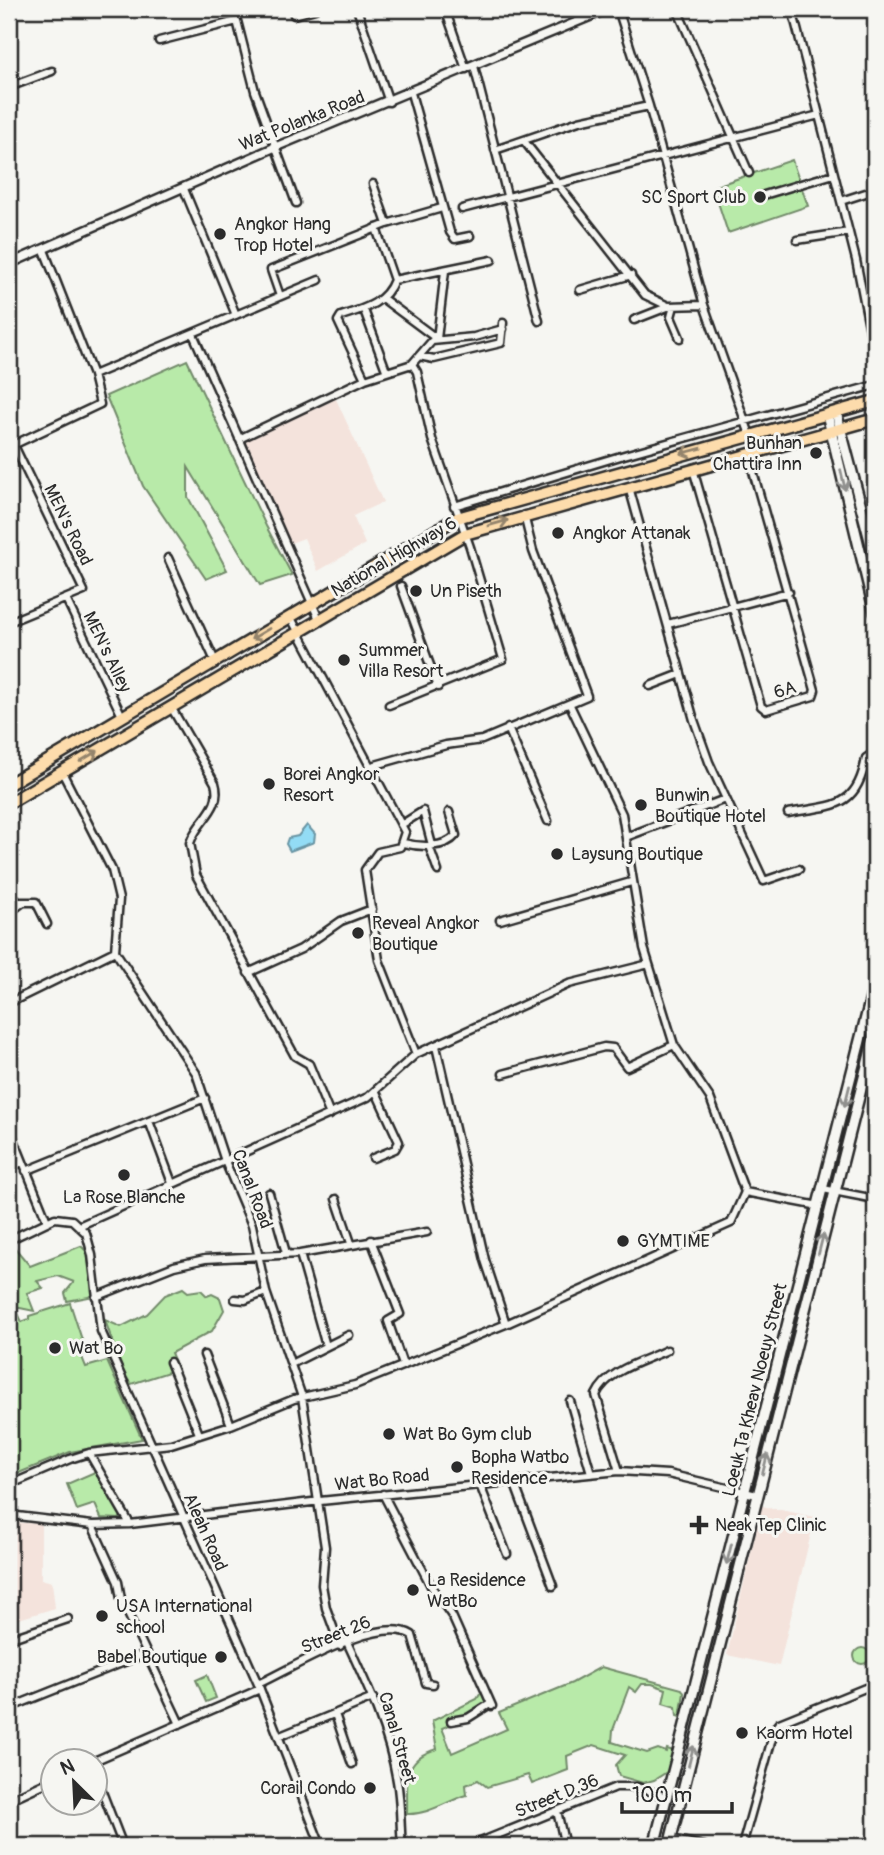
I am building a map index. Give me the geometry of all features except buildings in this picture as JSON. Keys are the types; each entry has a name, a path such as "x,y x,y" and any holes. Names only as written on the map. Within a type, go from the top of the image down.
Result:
{"main road":[{"name":"National Highway 6","path":"9,784 457,517 875,401"},
{"path":"832,413 875,612"},
{"name":"National Highway 6","path":"9,803 465,534 524,515 875,419"},
{"path":"836,430 875,559"},
{"name":"Loeuk Ta Kheav Noeuy Street","path":"654,1846 875,982"},
{"name":"Loeuk Ta Kheav Noeuy Street","path":"670,1843 875,1034"}],"street":[{"path":"234,9 274,148 296,203"},
{"path":"294,15 315,9"},
{"path":"357,9 389,102"},
{"path":"445,9 470,68 495,150 539,321"},
{"name":"Wat Polanka Road","path":"9,264 274,148 608,9"},
{"path":"618,9 649,106 704,305 750,435"},
{"path":"677,9 749,173"},
{"path":"792,9 849,232 875,358"},
{"path":"159,41 237,21"},
{"path":"9,87 51,71"},
{"path":"411,93 452,236 459,239 470,236"},
{"path":"495,150 579,121 649,106"},
{"path":"462,209 819,115"},
{"path":"524,141 561,184 588,226 645,295 672,306"},
{"path":"764,195 834,174"},
{"path":"373,184 387,224"},
{"path":"184,189 236,314"},
{"path":"841,201 875,190"},
{"path":"280,296 271,270 387,224 442,208"},
{"path":"376,228 394,280"},
{"path":"797,240 849,232"},
{"path":"13,445 100,405 93,375 44,250"},
{"path":"365,379 338,321 341,316 364,310 382,298 394,280 492,260"},
{"path":"437,339 445,271"},
{"path":"580,289 631,275"},
{"path":"93,375 319,280"},
{"path":"382,298 437,339"},
{"path":"635,320 672,306 704,305"},
{"path":"672,306 671,317 680,338"},
{"path":"364,310 386,370"},
{"path":"239,439 365,379 386,370 412,364 429,343 437,339 464,339 503,326 501,343 434,359 419,356"},
{"path":"193,334 319,619"},
{"path":"389,705 503,659 412,364"},
{"path":"454,506 875,386"},
{"name":"MEN's Road","path":"9,435 84,591 66,600"},
{"path":"9,457 18,454"},
{"name":"6A","path":"693,469 761,706 766,710 813,696 815,693 789,592 748,454"},
{"path":"629,487 681,674 709,762 725,799 759,872 768,882 799,869"},
{"path":"372,766 446,745 482,740 570,705 589,693 533,551 524,515"},
{"path":"168,558 215,661"},
{"path":"401,586 438,687"},
{"path":"668,624 789,592"},
{"path":"9,622 66,600"},
{"name":"MEN's Alley","path":"66,600 122,716"},
{"path":"290,616 300,630 405,832 403,843"},
{"path":"650,685 681,674"},
{"path":"9,1485 89,1453 152,1448 231,1425 302,1397 355,1385 506,1324 731,1223 745,1192 710,1098 674,1045 649,964 631,882 626,837 615,795 570,705"},
{"path":"171,707 215,783 218,794 215,806 192,836 192,866 207,900 295,1056 309,1064 330,1115"},
{"path":"508,728 548,821"},
{"path":"788,813 833,806 843,801 859,787 866,758 875,752"},
{"path":"9,1003 115,951 119,898 112,870 62,772"},
{"path":"626,837 725,799"},
{"path":"401,825 424,811 438,871"},
{"path":"416,1054 379,960 365,870 378,852 403,843 431,846 452,840 456,835 449,812"},
{"path":"500,920 631,882"},
{"path":"9,889 14,899 22,903 36,902 47,924"},
{"path":"9,913 22,903"},
{"path":"247,973 301,949 341,921 372,909"},
{"name":"Canal Road","path":"115,951 196,1073 225,1161 253,1225 266,1292 302,1397 320,1500 326,1564 321,1585 326,1608 343,1644"},
{"path":"9,1240 47,1221 64,1218 81,1225 376,1092 416,1054 569,984 649,964"},
{"path":"503,1074 604,1047 616,1051 627,1067 674,1045"},
{"path":"436,1046 485,1261 506,1324"},
{"path":"373,1158 395,1149 399,1142 376,1092"},
{"path":"26,1171 205,1098"},
{"path":"149,1121 172,1183"},
{"path":"9,1127 47,1221"},
{"path":"9,1168 22,1162"},
{"path":"823,1189 875,1199"},
{"path":"745,1192 819,1206"},
{"path":"269,1194 286,1253"},
{"path":"336,1199 351,1243"},
{"name":"Aleah Road","path":"81,1225 90,1241 101,1331 280,1736 321,1846"},
{"path":"96,1297 190,1262 300,1254 351,1243 427,1232"},
{"path":"371,1240 400,1314 388,1321 403,1365"},
{"path":"300,1254 326,1346"},
{"path":"235,1299 245,1300 266,1292"},
{"path":"291,1364 348,1335"},
{"path":"619,1471 596,1395 604,1382 618,1373 667,1350"},
{"path":"205,1355 231,1425"},
{"path":"170,1362 199,1434"},
{"path":"570,1401 591,1473"},
{"path":"89,1453 130,1524"},
{"name":"Wat Bo Road","path":"9,1515 92,1525 130,1524 320,1500 619,1471 667,1475 757,1495"},
{"path":"514,1482 553,1586"},
{"path":"480,1485 507,1554"},
{"path":"383,1494 431,1586 452,1616 491,1705 468,1717 451,1721"},
{"path":"92,1525 180,1724"},
{"path":"9,1639 68,1619"},
{"name":"Street 26","path":"108,1755 259,1687 343,1644 381,1631 407,1632 412,1635 426,1683 433,1684"},
{"name":"Canal Street","path":"343,1644 373,1698 398,1784 402,1846"},
{"path":"9,1708 147,1653"},
{"path":"742,1846 779,1723 875,1684"},
{"path":"280,1736 373,1698"},
{"path":"335,1714 352,1764"},
{"name":"Street D.36","path":"471,1846 625,1786 667,1797"},
{"path":"9,1800 38,1787"},
{"path":"108,1807 123,1846"},
{"path":"557,1811 565,1846"},
{"path":"670,1843 704,1846"}],"shaded area":[{"path":"336,399 383,502 353,516 365,544 318,571 304,538 288,544 242,440"},
{"path":"762,1506 815,1517 779,1666 727,1655"},
{"path":"9,1522 41,1524 41,1579 52,1582 55,1608 9,1622"}],"green space":[{"name":"SC Sport Club","path":"792,160 808,206 728,233 713,187"},
{"path":"187,360 292,575 260,585 188,467 188,497 227,570 206,579 143,486 106,396"},
{"name":"Wat Bo","path":"81,1246 87,1252 94,1296 67,1301 65,1293 74,1282 58,1276 37,1281 43,1288 27,1293 34,1311 15,1307 22,1322 29,1319 29,1316 70,1303 83,1343 78,1347 86,1367 107,1361 142,1439 70,1452 9,1477 9,1251 15,1248 30,1266"},
{"path":"183,1288 188,1292 201,1290 207,1296 212,1294 220,1298 224,1310 212,1331 171,1353 178,1369 131,1384 123,1372 105,1320 121,1327 147,1314 165,1295"},
{"path":"97,1471 123,1514 119,1519 101,1518 95,1504 77,1510 67,1484"},
{"path":"859,1648 865,1648 870,1656 868,1662 859,1664 854,1659 854,1653"},
{"path":"601,1667 682,1689 684,1693 680,1717 677,1716 676,1707 663,1703 666,1689 642,1684 636,1692 629,1687 613,1730 612,1742 647,1753 658,1749 677,1752 673,1768 654,1780 643,1783 619,1776 616,1765 625,1755 594,1745 567,1756 568,1770 532,1784 528,1775 487,1787 478,1780 466,1785 467,1795 430,1810 407,1814 407,1782 412,1766 425,1753 437,1749 432,1721 477,1699 482,1691 490,1708 442,1728 452,1753 507,1729 499,1713 572,1683"},
{"path":"207,1675 216,1698 206,1702 196,1680"}],"water":[{"path":"307,825 315,834 314,842 290,851 286,844 288,838 298,836"}],"place":[{"name":"SC Sport Club","path":"760,197"},
{"name":"Angkor Hang Trop Hotel","path":"220,234"},
{"name":"Bunhan Chattira Inn","path":"816,453"},
{"name":"Angkor Attanak","path":"558,533"},
{"name":"Un Piseth","path":"416,591"},
{"name":"Summer Villa Resort","path":"344,660"},
{"name":"Borei Angkor Resort","path":"269,784"},
{"name":"Bunwin Boutique Hotel","path":"641,805"},
{"name":"Laysung Boutique","path":"557,854"},
{"name":"Reveal Angkor Boutique","path":"358,933"},
{"name":"La Rose Blanche","path":"124,1175"},
{"name":"GYMTIME","path":"623,1241"},
{"name":"Wat Bo","path":"55,1348"},
{"name":"Wat Bo Gym club","path":"389,1434"},
{"name":"Bopha Watbo Residence","path":"457,1467"},
{"name":"Neak Tep Clinic","path":"699,1525"},
{"name":"La Residence WatBo","path":"413,1590"},
{"name":"USA International school","path":"102,1616"},
{"name":"Babel Boutique","path":"221,1657"},
{"name":"Kaorm Hotel","path":"742,1733"},
{"name":"Corail Condo","path":"370,1788"}]}
